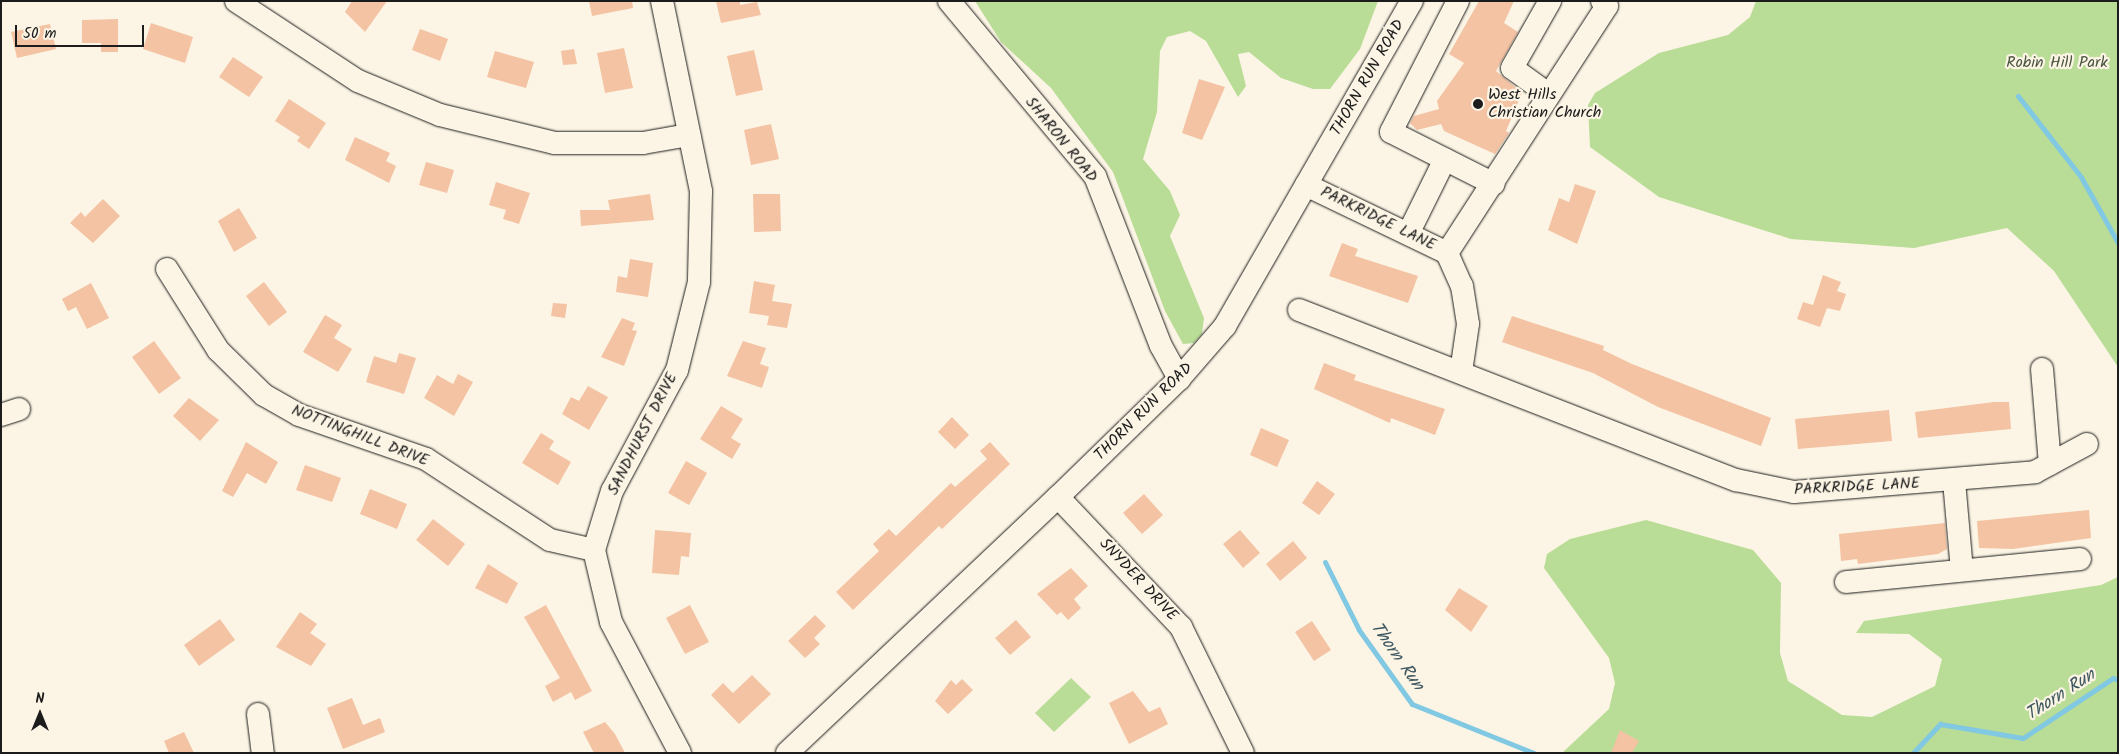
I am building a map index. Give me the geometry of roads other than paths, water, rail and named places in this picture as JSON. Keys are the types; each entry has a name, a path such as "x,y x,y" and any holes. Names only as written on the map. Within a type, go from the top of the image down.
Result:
{"street":[{"path":"236,1 358,81 440,115 555,143 643,143 689,135"},
{"name":"SANDHURST DRIVE","path":"594,550 612,491 677,370 696,307 704,236 701,191 662,1"},
{"name":"SHARON ROAD","path":"949,1 1095,176 1161,346 1179,379"},
{"name":"THORN RUN ROAD","path":"800,748 1179,379 1224,326 1412,1"},
{"path":"1458,1 1391,132 1494,184"},
{"path":"1548,94 1512,68 1550,1"},
{"path":"1447,253 1494,184 1548,94 1607,6 1602,1"},
{"path":"1408,232 1444,159"},
{"name":"PARKRIDGE LANE","path":"1306,184 1408,232 1447,253 1462,286 1468,324 1461,372"},
{"name":"NOTTINGHILL DRIVE","path":"168,269 218,350 264,395 299,415 426,459 550,540 594,550"},
{"name":"PARKRIDGE LANE","path":"1299,310 1736,480 1794,492 1954,481 2035,472 2087,444"},
{"path":"2042,369 2050,464"},
{"path":"1954,481 1962,570"},
{"name":"SNYDER DRIVE","path":"1058,497 1181,627 1244,753"},
{"path":"594,550 611,622 680,753"},
{"path":"1846,582 2080,559"},
{"path":"258,714 264,753"}],"waterway":[{"path":"2018,96 2081,177 2118,243"},
{"name":"Thorn Run","path":"1325,562 1359,630 1412,704 1534,753"},
{"name":"Thorn Run","path":"1913,753 1940,724 2023,738 2113,678 2118,680"}],"place":[{"name":"West Hills Christian Church","path":"1478,104"}],"park label":[{"name":"Robin Hill Park","path":"2057,63"}]}
